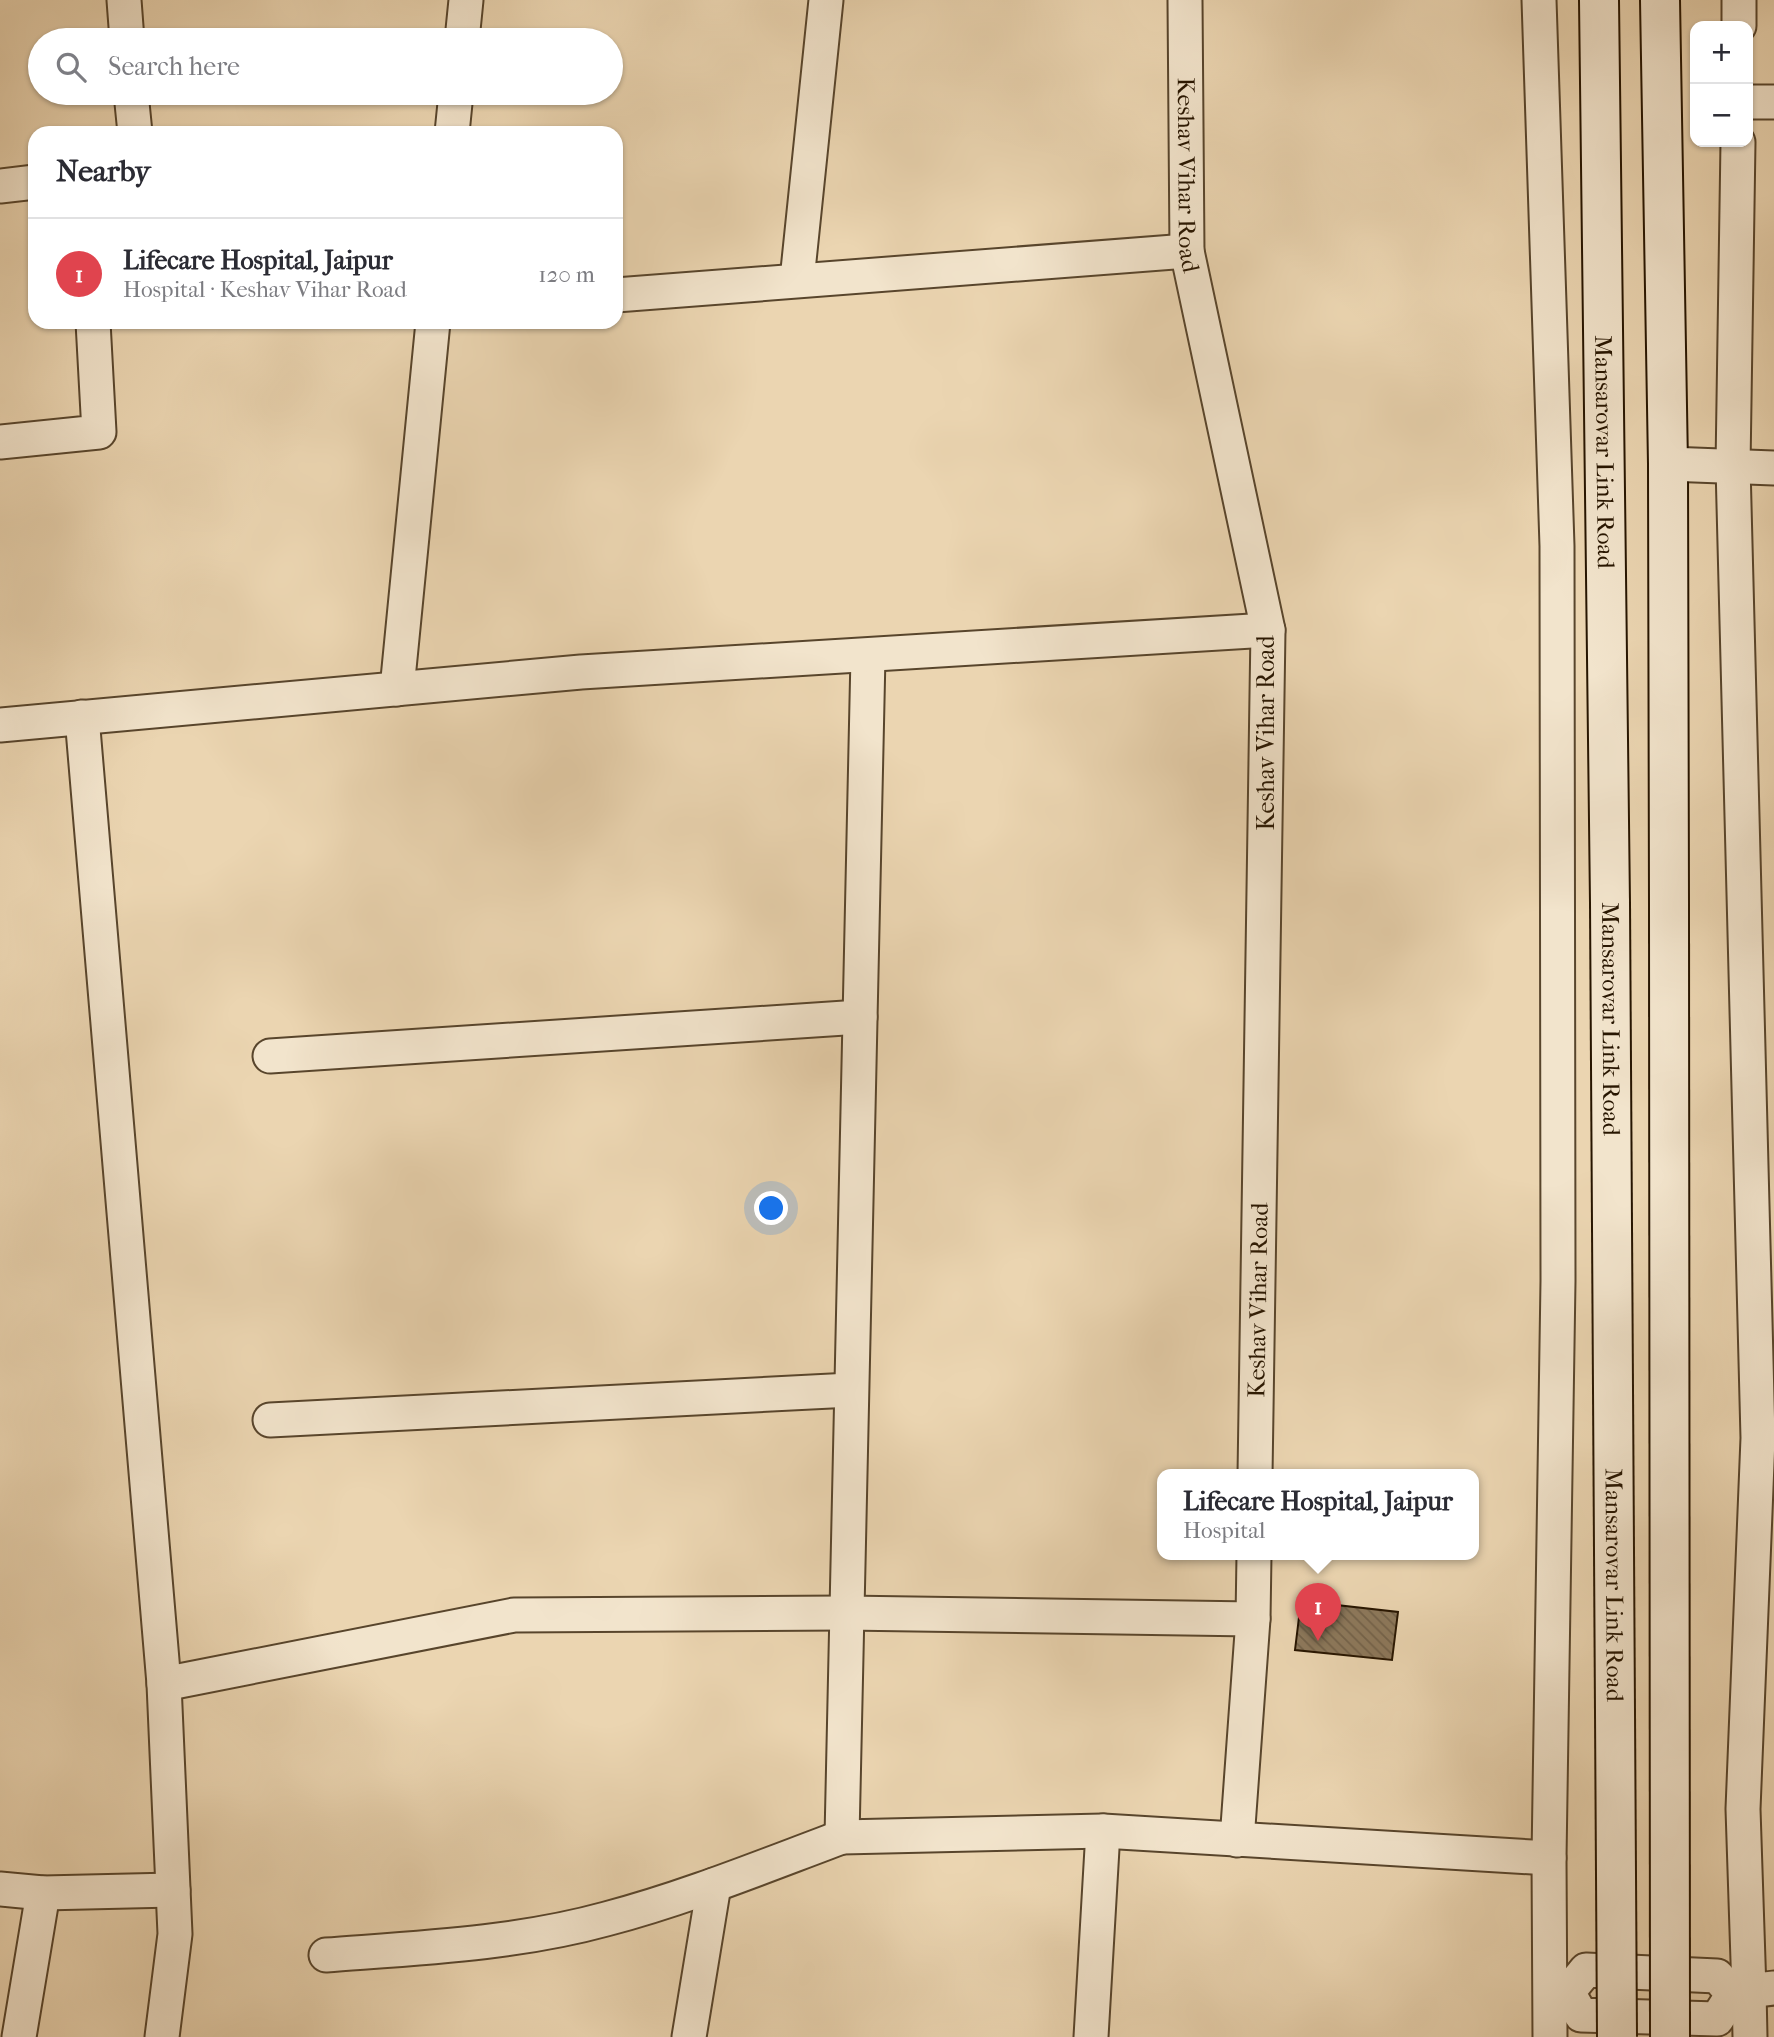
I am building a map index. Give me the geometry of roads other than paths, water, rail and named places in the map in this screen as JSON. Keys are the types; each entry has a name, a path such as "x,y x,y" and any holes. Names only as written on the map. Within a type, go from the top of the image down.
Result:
{"street":[{"path":"124,0 126,28"},
{"path":"463,28 466,0"},
{"path":"797,280 826,0"},
{"name":"Keshav Vihar Road","path":"1185,0 1187,251 1268,630 1255,1469"},
{"path":"1539,0 1557,547 1558,1281 1549,1858 1559,1993 1550,2037"},
{"name":"Mansarovar Link Road","path":"1599,0 1610,904 1618,2037"},
{"path":"1661,0 1668,464 1670,2037"},
{"path":"1739,21 1740,0"},
{"path":"1753,102 1774,102"},
{"path":"132,105 134,126"},
{"path":"453,126 455,105"},
{"path":"1738,147 1733,466 1758,1438 1743,1809 1752,1991 1750,2037"},
{"path":"0,186 28,183"},
{"path":"623,294 1187,251"},
{"path":"0,442 99,432 93,329"},
{"path":"397,689 432,329"},
{"path":"1668,464 1774,468"},
{"path":"1557,547 1605,550"},
{"path":"0,724 581,672 1268,630"},
{"path":"842,1837 868,656"},
{"path":"82,717 164,1684 175,1934 162,2037"},
{"path":"270,1056 860,1017"},
{"path":"270,1420 850,1390"},
{"path":"1237,1840 1253,1619 1254,1560"},
{"path":"164,1684 514,1615 845,1613 1253,1619"},
{"path":"326,1955 488,1942 604,1920 714,1885 842,1837 1103,1831 1549,1858"},
{"path":"1091,2037 1103,1831"},
{"path":"689,2037 714,1885"},
{"path":"0,1889 43,1893 173,1890"},
{"path":"19,2037 43,1893"},
{"path":"1559,1993 1586,1970 1717,1976 1752,1991"},
{"path":"1559,1993 1581,2015 1717,2019 1752,1991"}],"place":[{"name":"Lifecare Hospital, Jaipur","path":"1318,1641"}]}
